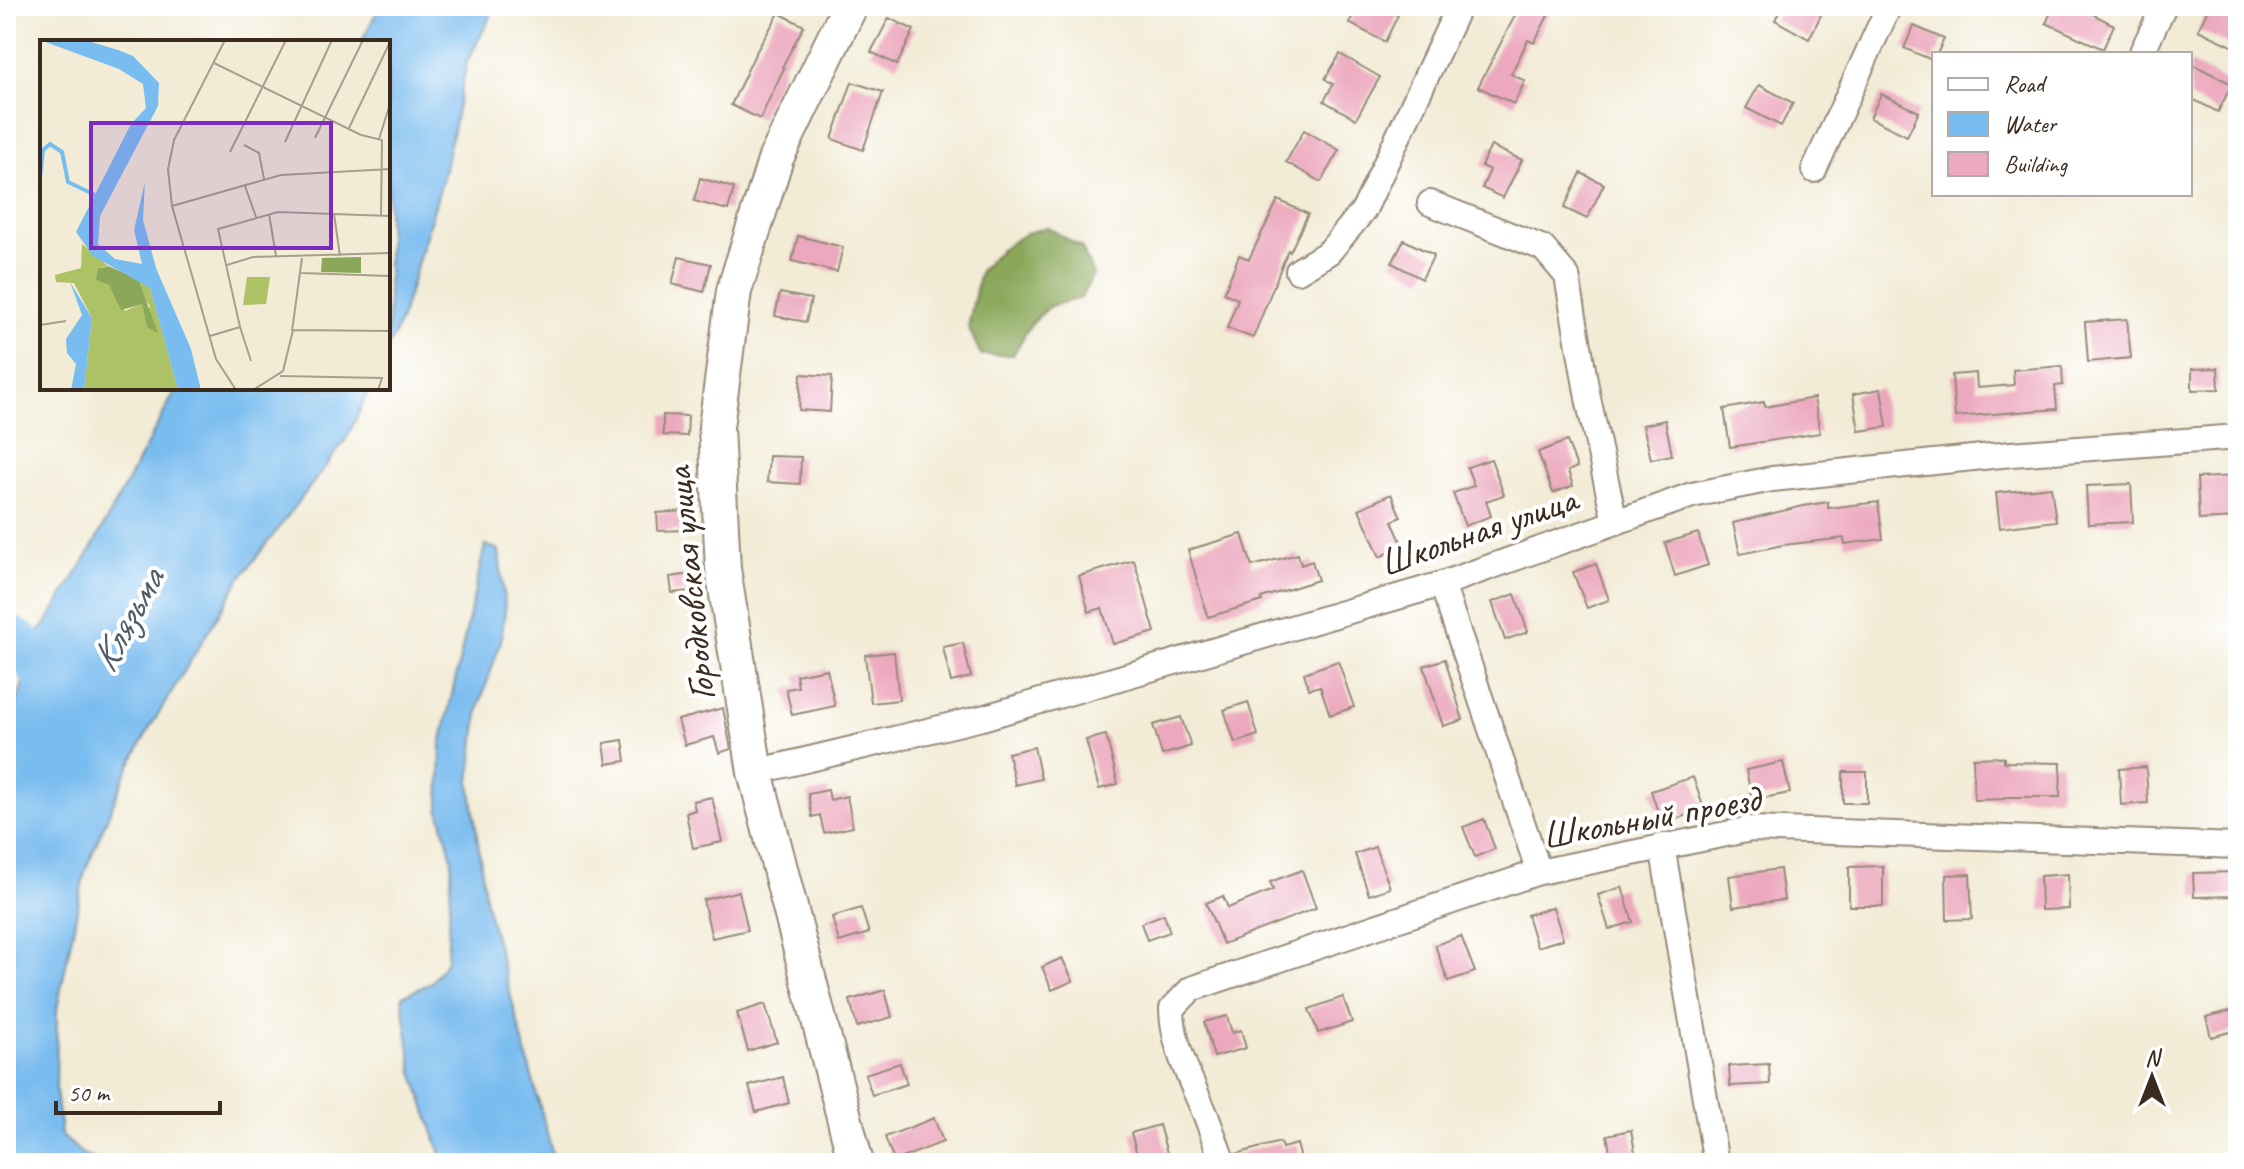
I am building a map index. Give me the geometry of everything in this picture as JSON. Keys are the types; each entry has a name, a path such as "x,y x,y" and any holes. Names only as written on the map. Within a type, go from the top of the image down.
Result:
{"main road":[{"name":"Городковская улица","path":"850,6 776,158 734,291 716,427 723,569 755,772 856,1163"}],"street":[{"path":"1298,271 1329,252 1364,210 1459,6"},
{"path":"1814,170 1889,6"},
{"path":"2142,52 2164,6"},
{"path":"1430,203 1543,248 1567,276 1588,398 1615,522"},
{"name":"Школьная улица","path":"755,772 982,718 1442,584 1692,495 1772,479 2011,454 2238,437"},
{"path":"1442,584 1539,872"},
{"name":"Школьный проезд","path":"1223,1163 1181,1062 1172,1024 1172,1009 1191,989 1539,872 1751,829 2238,846"},
{"path":"1662,846 1716,1163"}],"green space":[{"path":"1047,227 1082,248 1093,275 1081,298 1050,306 1031,324 1013,355 981,355 968,327 980,271 1001,249 1027,233"}],"water":[{"path":"380,6 496,6 467,62 443,178 401,319 390,344 390,40 362,40"},
{"name":"Клязьма","path":"176,390 369,390 347,438 240,579 148,731 125,775 85,871 57,1009 56,1090 61,1135 81,1153 103,1163 6,1163 6,741 25,675 23,643 43,628 88,555"},
{"path":"485,545 499,550 505,610 501,641 479,706 470,782 486,903 555,1163 444,1163 413,1072 402,996 431,983 447,960 452,858 439,809 441,744"}],"building":[{"path":"1358,6 1380,6 1398,15 1385,42 1349,23"},
{"path":"1520,6 1553,6 1534,43 1528,40 1511,74 1525,81 1514,104 1478,87"},
{"path":"1782,6 1813,6 1823,11 1809,39 1775,20"},
{"path":"2054,6 2077,6 2114,25 2103,49 2046,23"},
{"path":"2209,6 2238,6 2238,37 2234,47 2198,30"},
{"path":"779,13 804,26 760,119 731,105"},
{"path":"889,18 914,30 897,65 871,52"},
{"path":"1914,26 1944,39 1938,52 1932,52 1932,60 1904,48"},
{"path":"1340,54 1380,77 1356,119 1324,101 1333,84 1325,79"},
{"path":"2192,64 2232,84 2218,112 2192,99"},
{"path":"852,82 883,92 863,150 832,139"},
{"path":"1759,85 1793,103 1781,126 1746,108"},
{"path":"1881,94 1919,112 1907,136 1870,118"},
{"path":"1304,130 1339,150 1321,182 1286,162"},
{"path":"1491,146 1522,160 1503,198 1482,188 1490,170 1481,166"},
{"path":"1581,173 1604,184 1587,219 1564,208"},
{"path":"700,178 734,188 728,210 694,201"},
{"path":"1278,200 1308,214 1290,252 1288,250 1253,338 1227,328 1238,299 1224,293 1239,255 1249,259"},
{"path":"798,236 843,247 837,272 792,261"},
{"path":"1404,240 1434,255 1422,279 1392,263"},
{"path":"679,257 711,264 704,292 672,284"},
{"path":"780,293 811,299 806,322 775,316"},
{"path":"2127,319 2131,358 2088,362 2085,322"},
{"path":"2062,366 2063,385 2055,386 2057,409 1955,417 1952,375 1976,373 1977,388 2014,385 2013,370"},
{"path":"2218,368 2219,389 2192,390 2192,369"},
{"path":"801,374 832,376 830,412 799,410"},
{"path":"1881,389 1887,427 1859,431 1853,394"},
{"path":"1814,398 1820,433 1730,447 1724,409 1764,402 1765,407"},
{"path":"663,415 688,416 687,436 663,435"},
{"path":"1665,420 1672,455 1651,459 1643,425"},
{"path":"1567,441 1577,467 1568,471 1573,486 1553,493 1538,452"},
{"path":"769,456 801,457 800,484 767,482"},
{"path":"1491,459 1504,495 1486,501 1491,516 1465,526 1453,493 1474,486 1467,467"},
{"path":"2238,476 2238,518 2199,520 2197,478"},
{"path":"2131,484 2133,522 2088,524 2086,486"},
{"path":"2051,487 2056,521 2000,528 1996,493"},
{"path":"1391,494 1401,517 1392,521 1403,546 1380,557 1359,509"},
{"path":"1828,502 1828,508 1878,502 1883,539 1845,544 1844,538 1740,554 1733,523"},
{"path":"686,511 687,530 658,531 657,513"},
{"path":"1698,533 1708,565 1675,576 1665,543"},
{"path":"1242,534 1252,566 1298,554 1301,565 1312,561 1318,580 1208,617 1188,550"},
{"path":"1134,560 1155,632 1113,644 1102,608 1089,612 1079,576"},
{"path":"1596,564 1609,600 1587,608 1573,572"},
{"path":"698,573 700,590 672,593 670,577"},
{"path":"1515,594 1528,632 1505,640 1492,602"},
{"path":"963,643 971,677 951,682 943,647"},
{"path":"894,652 899,700 871,703 865,655"},
{"path":"1445,659 1463,720 1443,726 1424,666"},
{"path":"1338,661 1354,707 1330,715 1320,686 1309,689 1304,673"},
{"path":"827,669 835,706 792,715 786,689 798,687 796,675"},
{"path":"1248,702 1258,735 1235,743 1224,710"},
{"path":"723,708 731,749 719,753 714,737 685,745 678,720"},
{"path":"1181,717 1191,746 1162,755 1153,725"},
{"path":"1106,735 1118,784 1099,789 1086,740"},
{"path":"623,740 626,761 607,764 604,743"},
{"path":"1034,747 1041,779 1015,785 1008,753"},
{"path":"2004,757 2004,762 2061,763 2060,797 1974,800 1973,758"},
{"path":"1783,762 1790,793 1752,800 1746,770"},
{"path":"2146,767 2148,803 2121,805 2119,769"},
{"path":"1843,772 1867,772 1867,803 1843,803"},
{"path":"1693,777 1704,809 1662,824 1651,791"},
{"path":"828,790 830,800 847,796 853,827 824,833 820,815 812,817 808,794"},
{"path":"712,797 722,842 693,848 686,813 695,810 693,801"},
{"path":"1484,819 1495,849 1475,857 1463,827"},
{"path":"1375,847 1390,888 1369,895 1355,854"},
{"path":"1883,866 1883,906 1849,906 1849,867"},
{"path":"1780,869 1784,900 1733,907 1729,876"},
{"path":"1302,870 1316,908 1223,944 1206,903 1223,896 1228,908 1273,890 1270,882"},
{"path":"2238,872 2238,896 2194,897 2193,873"},
{"path":"1970,874 1972,919 1947,920 1946,875"},
{"path":"2068,874 2069,909 2041,910 2040,876"},
{"path":"1622,887 1633,922 1609,929 1598,895"},
{"path":"739,891 748,930 712,938 703,900"},
{"path":"1553,907 1563,939 1537,947 1527,915"},
{"path":"861,908 869,933 839,942 832,917"},
{"path":"1164,914 1170,932 1147,940 1141,923"},
{"path":"1461,936 1475,972 1448,981 1435,945"},
{"path":"1062,958 1073,981 1052,990 1042,967"},
{"path":"885,990 892,1017 857,1027 850,1000"},
{"path":"1343,997 1352,1022 1318,1033 1309,1009"},
{"path":"765,1004 777,1042 748,1051 737,1013"},
{"path":"2238,1009 2238,1030 2211,1037 2206,1017"},
{"path":"1227,1016 1232,1033 1241,1030 1246,1048 1214,1057 1204,1022"},
{"path":"900,1063 907,1084 872,1095 865,1074"},
{"path":"1769,1064 1770,1084 1730,1086 1729,1066"},
{"path":"783,1077 789,1103 756,1112 749,1086"},
{"path":"934,1118 943,1142 894,1161 885,1137"},
{"path":"1159,1125 1167,1153 1139,1161 1131,1133"},
{"path":"1631,1130 1637,1163 1612,1163 1607,1135"},
{"path":"1280,1142 1282,1148 1297,1144 1302,1163 1238,1163 1236,1154"}],"waterway":[{"path":"6,633 23,643 48,689"}]}
